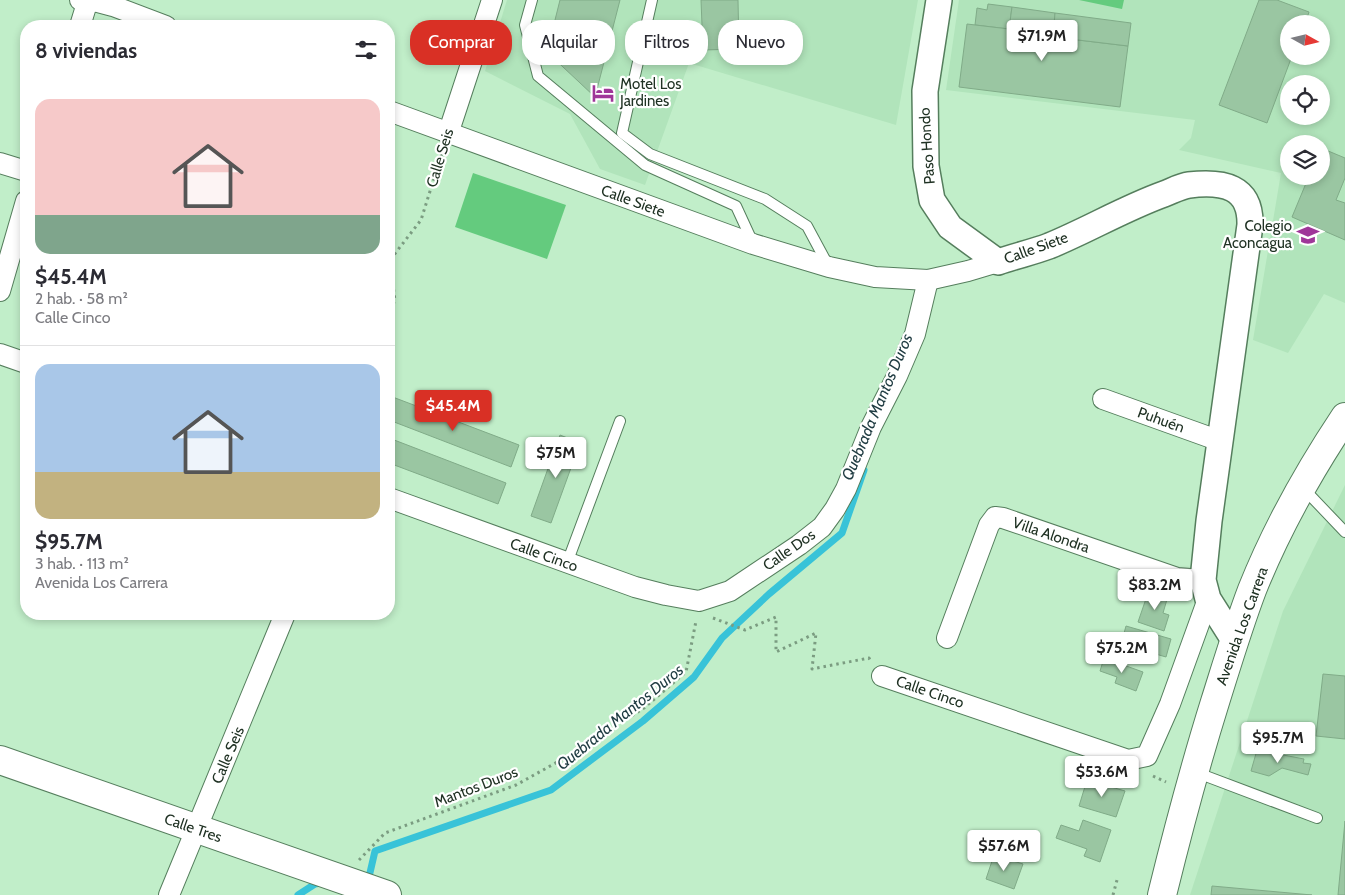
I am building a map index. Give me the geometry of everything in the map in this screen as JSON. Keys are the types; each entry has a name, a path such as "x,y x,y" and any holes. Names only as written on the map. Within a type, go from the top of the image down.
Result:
{"main road":[{"name":"Avenida Los Carrera","path":"1162,895 1191,781 1234,640 1253,589 1267,555 1302,487 1345,417"},
{"name":"Calle Tres","path":"0,760 387,895"},
{"name":"Avenida Los Carrera","path":"1152,895 1173,850"}],"street":[{"name":"Calle Seis","path":"448,134 492,0"},
{"name":"Paso Hondo","path":"939,0 924,91 926,166 932,200 950,227 998,262"},
{"path":"81,20 85,1 113,6 150,20"},
{"name":"Calle Siete","path":"395,113 753,244 829,267 875,277 928,280 968,271 1048,246 1153,198 1188,185 1232,188 1244,197 1250,213 1250,226 1209,521 1206,590"},
{"path":"0,163 20,169"},
{"path":"0,292 20,222"},
{"name":"Calle Dos","path":"730,590 799,546 822,527 835,509 846,489 871,427 897,376 915,334 928,280"},
{"path":"0,354 20,361"},
{"name":"Puhuén","path":"1103,399 1220,441"},
{"name":"Calle Cinco","path":"395,500 635,587 704,608 730,590"},
{"name":"Villa Alondra","path":"947,638 989,525 995,517 1177,578 1206,590"},
{"path":"1206,590 1234,640"},
{"path":"1147,756 1170,704 1206,590"},
{"name":"Calle Seis","path":"169,895 283,620"},
{"name":"Calle Cinco","path":"882,676 1128,760 1147,756"}],"lane":[{"path":"532,0 525,25 538,76 645,165 736,206 753,244"},
{"path":"652,0 622,133 650,154 772,203 807,226 829,267"},
{"path":"567,563 620,421"},
{"path":"1302,487 1345,532"},
{"path":"1191,781 1317,818"}],"path":[{"name":"Calle Seis","path":"395,254 421,220 448,134"},
{"name":"Calle Cinco","path":"704,608 738,629 745,630 776,617 776,652 816,633 812,669 869,658 882,676"},
{"name":"Mantos Duros","path":"340,879 385,833 516,785 579,750 644,708 686,672 704,608"},
{"path":"1147,756 1144,772 1191,781"},
{"path":"1112,895 1117,880"}],"shaded area":[{"path":"507,0 918,0 896,125 696,65 708,65 708,20 625,20 625,65 688,65 645,185 600,169 570,114 485,71 487,65 512,65 512,20 501,20"},
{"name":"Colegio Aconcagua","path":"959,0 1345,0 1345,303 1324,294 1288,353 1253,340 1280,179 1280,185 1330,185 1330,135 1280,135 1280,173 1179,150 1191,138 1195,120 946,90"},
{"path":"1345,485 1345,895 1190,895 1283,611"}],"green space":[{"path":"1079,0 1124,0 1122,9"},
{"path":"473,173 566,205 547,259 455,227"}],"building":[{"path":"560,0 620,0 615,20 555,20"},
{"path":"701,0 738,0 738,20 718,20 718,50 708,50 708,20 702,20"},
{"path":"1259,0 1277,0 1309,12 1308,15 1280,15 1280,65 1289,65 1285,75 1280,75 1280,88 1267,123 1219,105"},
{"path":"988,4 1012,7 1009,29 975,25 977,8 987,10"},
{"path":"1012,7 1055,13 1053,37 1128,46 1120,107 959,87 967,24 1009,29"},
{"path":"1055,13 1131,23 1128,46 1053,37"},
{"path":"561,65 603,65 595,97"},
{"path":"1330,152 1345,158 1345,178 1336,200 1345,203 1345,240 1292,217 1305,185 1330,185"},
{"path":"395,398 519,445 511,467 395,422"},
{"path":"560,435 580,443 551,523 531,516"},
{"path":"395,440 506,483 498,504 395,465"},
{"path":"1149,590 1168,596 1163,613 1169,615 1164,631 1138,622"},
{"path":"1126,626 1171,639 1166,657 1121,644"},
{"path":"1104,658 1143,672 1136,691 1115,683 1117,677 1100,671"},
{"path":"1323,674 1345,676 1345,739 1316,736"},
{"path":"1257,750 1304,759 1303,763 1311,764 1308,775 1282,768 1269,776 1251,771"},
{"path":"1087,780 1125,791 1116,817 1079,806"},
{"path":"1083,820 1111,830 1100,862 1084,856 1087,849 1056,838 1061,825 1079,831"},
{"path":"1345,821 1345,895 1338,895"},
{"path":"994,855 1023,864 1014,889 986,879"},
{"path":"1212,886 1312,895 1211,895"}],"waterway":[{"name":"Quebrada Mantos Duros","path":"364,878 369,877 375,851 551,790 643,721 694,677 722,638 769,594 842,533 864,470"},
{"name":"Quebrada Mantos Duros","path":"298,895 315,884 321,883"}],"place":[{"name":"Motel Los Jardines","path":"603,93"},
{"name":"Colegio Aconcagua","path":"1308,235"}]}
